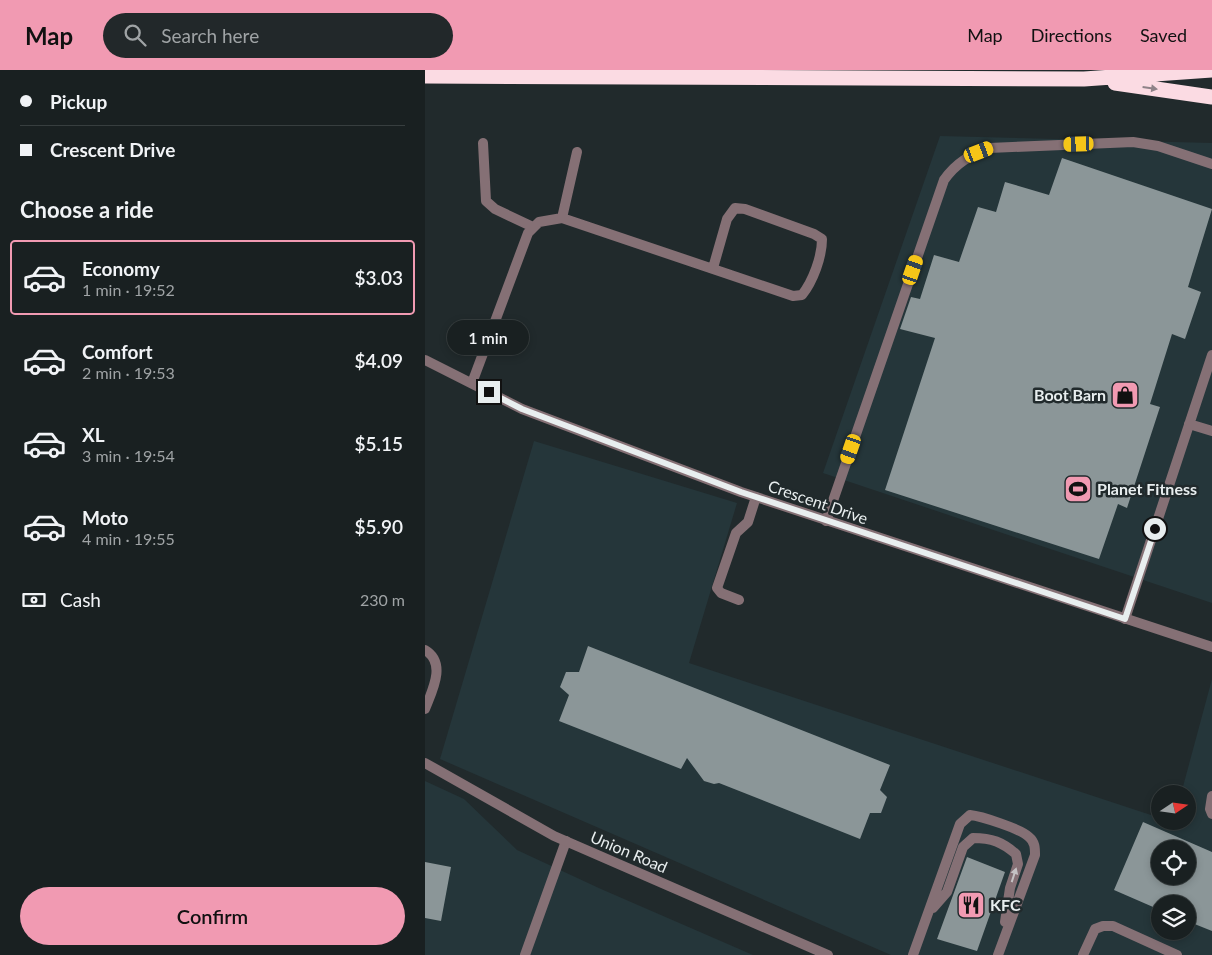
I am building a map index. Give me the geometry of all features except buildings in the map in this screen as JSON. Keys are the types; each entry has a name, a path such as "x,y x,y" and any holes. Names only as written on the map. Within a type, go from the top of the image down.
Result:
{"highway":[{"path":"425,76 1084,79 1212,70"},
{"path":"1084,79 1212,97"}],"street":[{"path":"826,521 944,180 953,167 970,155 989,148 1133,142 1158,146 1212,164"},
{"path":"483,143 486,201 495,208 533,228"},
{"path":"562,218 577,152"},
{"path":"471,383 518,255 533,228 539,222 562,218 793,296 802,295 809,286 822,247 822,239 745,209 735,208 727,219 713,268"},
{"path":"1125,619 1212,355"},
{"name":"Crescent Drive","path":"425,360 522,409 756,497 1212,647"},
{"path":"1189,424 1212,432"},
{"path":"739,600 721,593 717,588 736,533 748,522 756,497"},
{"path":"425,650 437,666 435,685 425,709"},
{"name":"Union Road","path":"425,763 565,841 828,955"},
{"path":"1212,796 1210,802 1212,814"},
{"path":"913,955 961,824 970,815 981,816 1028,836 1035,844 1035,855 997,955"},
{"path":"927,914 947,892 963,847 973,838 989,838 1003,843 1017,854 1018,864 1010,888 1003,940"},
{"path":"525,955 565,841"},
{"path":"1083,955 1095,929 1103,926 1113,926 1177,955"}],"shaded area":[{"path":"940,136 1212,143 1212,603 823,473"},
{"path":"534,441 737,503 689,663 1151,815 1151,830 1196,830 1196,785 1183,785 1212,679 1212,955 891,955 440,759"},
{"path":"425,781 464,799 517,850 753,955 425,955"}],"place":[{"name":"Boot Barn","path":"1125,395"},
{"name":"Planet Fitness","path":"1078,489"},
{"name":"KFC","path":"971,905"}],"route":[{"path":"489,392 522,409 741,492 839,526 1125,619 1155,529"}]}
